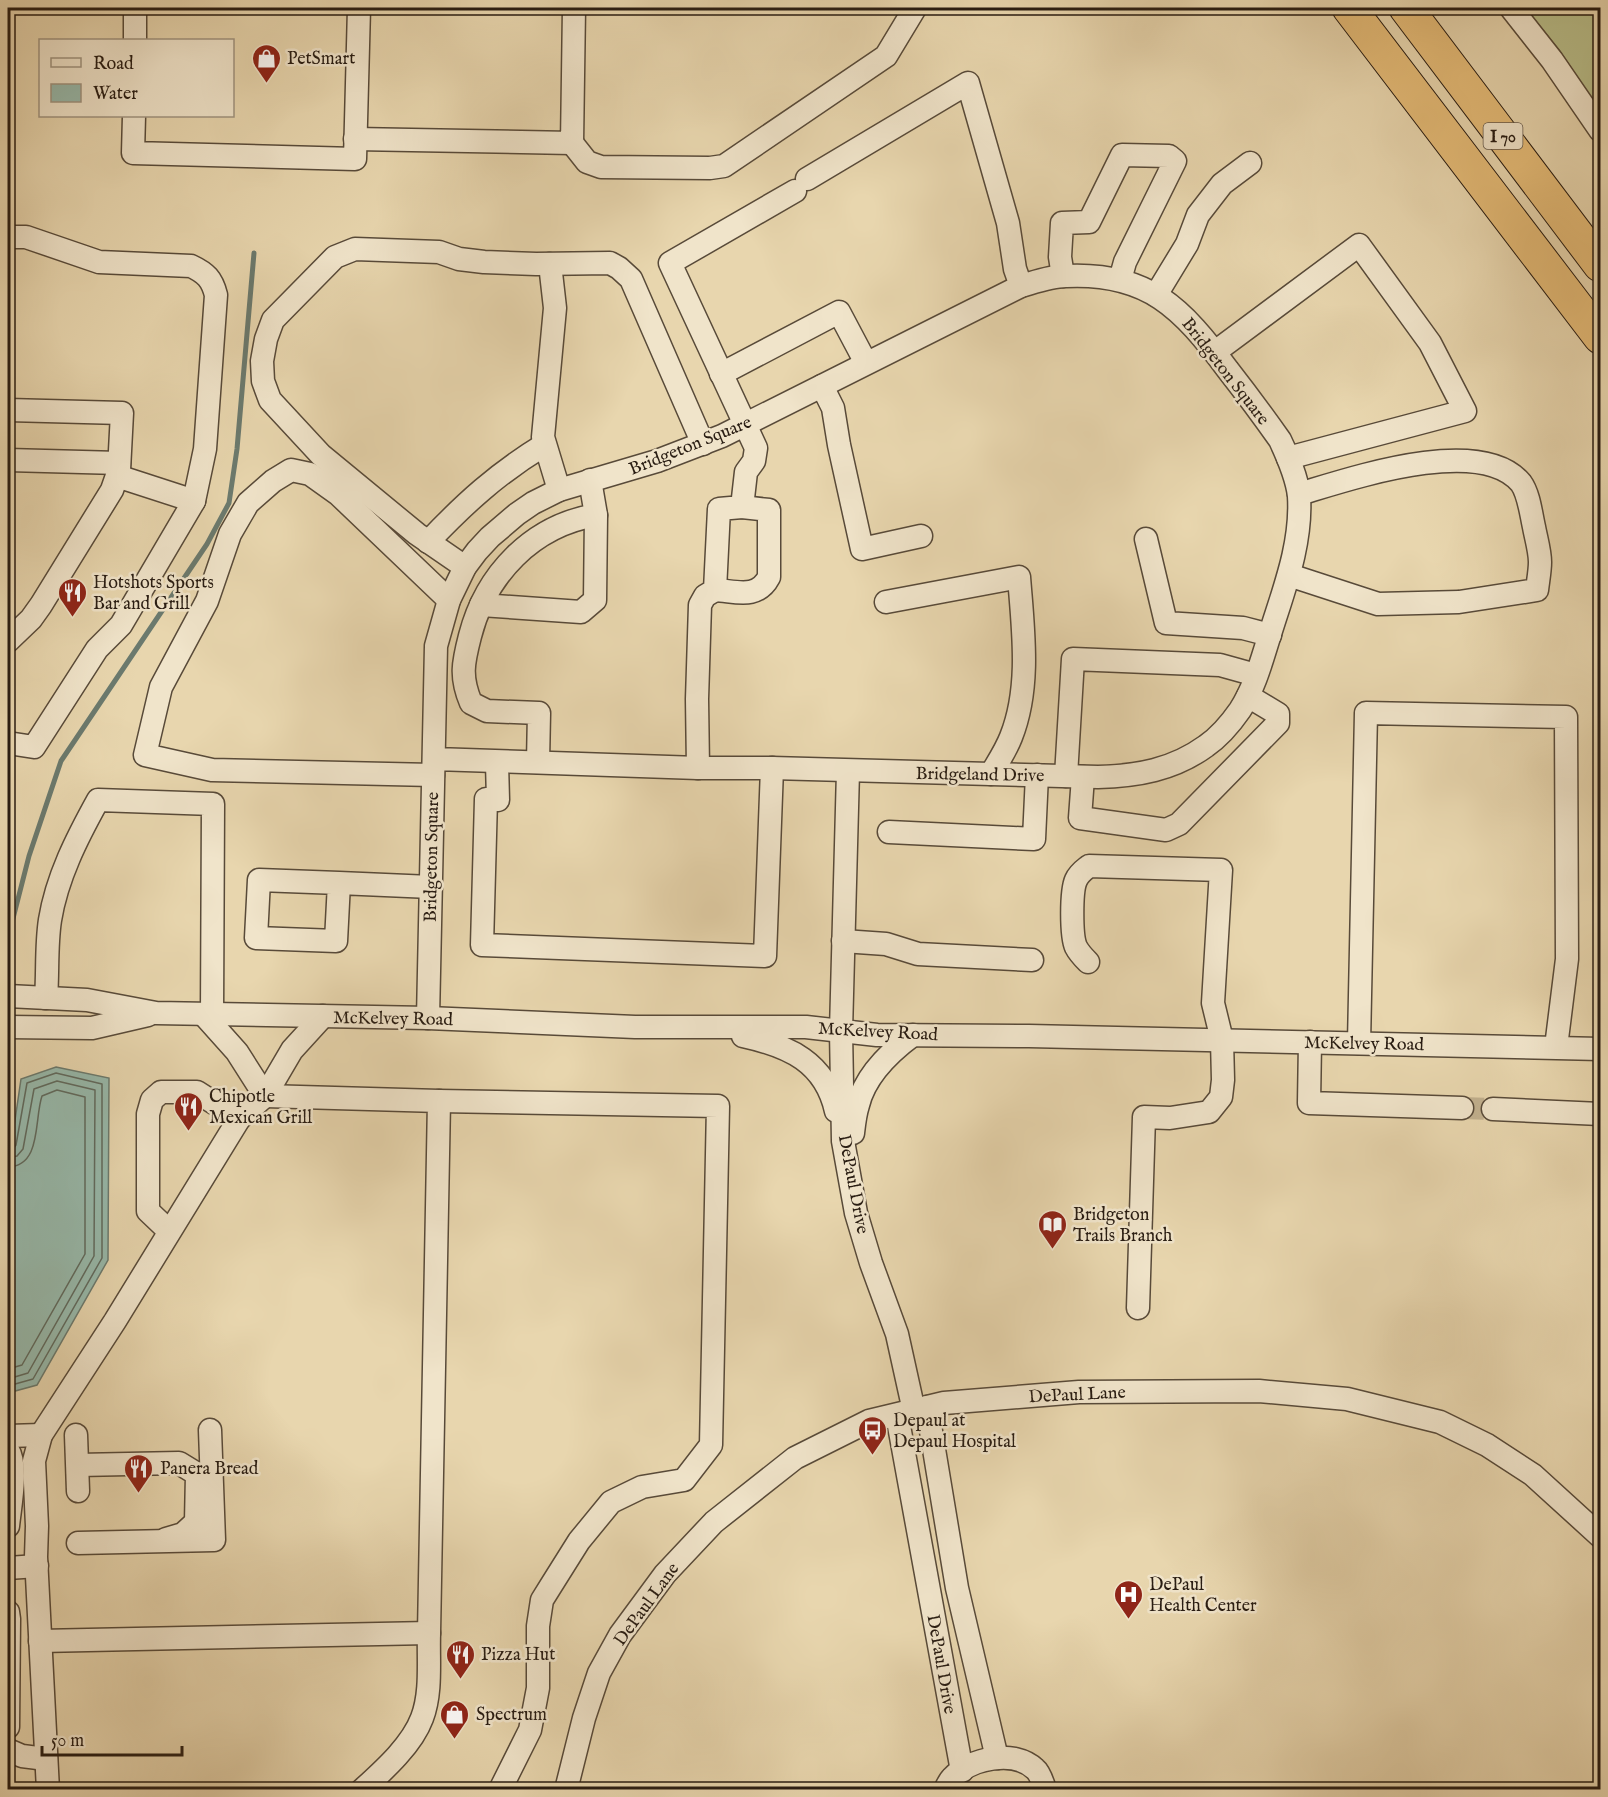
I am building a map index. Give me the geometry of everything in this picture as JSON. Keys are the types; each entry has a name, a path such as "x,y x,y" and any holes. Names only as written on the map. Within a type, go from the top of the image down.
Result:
{"highway":[{"name":"I 70","path":"1349,8 1600,337"},
{"name":"I 70","path":"1406,8 1600,265"}],"street":[{"path":"135,8 135,39"},
{"path":"134,117 133,153 355,159 359,8"},
{"path":"574,8 572,143 587,162 601,167 710,168 724,166 886,56 915,8"},
{"path":"1511,8 1552,60 1600,130"},
{"path":"742,507 746,472 754,461 756,448 670,263 968,83 1008,223 1015,268 1021,286"},
{"path":"355,138 572,143"},
{"path":"1063,276 1060,257 1062,223 1089,222 1122,155 1169,156 1175,161 1125,262 1120,280"},
{"path":"1156,296 1187,244 1198,215 1222,184 1251,163"},
{"path":"8,237 26,237 99,262 191,266 203,272 212,281 216,296 205,449 194,501 121,625 97,649 34,747 8,743"},
{"path":"1215,352 1359,245 1430,343 1465,411 1288,458"},
{"path":"465,567 428,542 321,455 270,400 262,381 262,362 266,339 273,320 334,257 355,249 438,252 459,259 484,262 609,263 619,268 631,279 703,444"},
{"path":"550,264 555,308 544,446 559,490"},
{"name":"Bridgeton Square","path":"428,1018 436,646 449,600 465,567 490,537 532,503 559,490 638,468 703,444 1021,286 1063,276 1094,276 1120,280 1156,296 1188,319 1280,440 1288,458"},
{"path":"721,374 839,312 866,363"},
{"path":"822,386 833,408 862,549 921,536"},
{"path":"8,410 122,413 118,469 112,490 41,605 31,619 8,641"},
{"path":"428,542 461,506 514,464 544,446"},
{"name":"Bridgeland Drive","path":"449,600 338,494 310,474 291,470 273,481 248,503 230,534 207,601 161,687 145,755 212,770 434,767 538,762 1075,777 1115,777 1147,773 1179,762 1208,745 1240,710 1252,685 1289,574 1298,529 1299,494 1288,458"},
{"path":"1289,574 1378,604 1459,602 1537,590 1540,562 1530,507 1522,484 1503,469 1461,459 1353,477 1299,494"},
{"path":"8,460 118,469 194,501"},
{"path":"481,605 581,612 595,600 596,515 590,480"},
{"path":"698,768 697,699 700,605 705,596 715,590 754,592 764,586 769,578 770,510 742,507 719,509 715,590"},
{"path":"538,762 539,713 487,711 471,703 463,685 464,658 473,622 488,588 507,564 528,545 561,524 596,515"},
{"path":"1146,539 1166,623 1243,628 1270,635"},
{"path":"886,602 1019,577 1025,643 1020,707 1011,738 991,774"},
{"path":"1074,659 1220,665 1252,685 1278,714 1278,723 1179,824 1166,830 1080,818 1075,777 1074,659"},
{"path":"1359,1043 1366,713 1566,717 1567,959 1556,1047"},
{"path":"497,763 498,800 486,799 482,945 765,956 772,768"},
{"name":"DePaul Drive","path":"848,771 841,1032 843,1141 856,1213 871,1263 897,1334 913,1411 997,1758"},
{"path":"889,832 1034,839 1037,775"},
{"path":"46,998 50,921 57,891 80,832 98,800 213,804 207,1014 237,1052 265,1096"},
{"path":"1088,962 1080,954 1075,944 1073,894 1081,871 1089,866 1221,870 1213,1003 1222,1040 1221,1097 1209,1112 1170,1118 1144,1117 1138,1308"},
{"path":"339,883 431,886"},
{"path":"843,941 886,944 918,954 1032,960"},
{"name":"McKelvey Road","path":"8,996 87,1000 156,1013 428,1018 635,1027 806,1027 877,1035 1600,1049"},
{"name":"McKelvey Road","path":"8,1027 92,1028 156,1013"},
{"path":"48,1790 34,1461 41,1435 239,1119 265,1096 292,1050 322,1016"},
{"path":"700,1027 772,1042 798,1054 821,1075 833,1096 843,1141"},
{"path":"847,1164 858,1103 867,1085 895,1049 913,1035"},
{"path":"1310,1042 1309,1103 1462,1108"},
{"path":"169,1231 148,1211 148,1114 152,1100 161,1092 197,1092 239,1119"},
{"path":"265,1096 718,1106 711,1445 684,1480 642,1487 611,1502 579,1541 542,1600 538,1626 538,1689 530,1730 500,1790"},
{"path":"362,1790 411,1738 422,1718 427,1691 439,1101"},
{"path":"1493,1109 1600,1114"},
{"name":"DePaul Lane","path":"566,1790 584,1718 599,1673 620,1635 665,1574 714,1522 795,1458 869,1421 944,1403 1079,1392 1259,1391 1347,1399 1440,1422 1488,1445 1533,1475 1600,1536"},
{"name":"DePaul Drive","path":"913,1411 962,1771"},
{"path":"78,1543 214,1540 210,1431"},
{"path":"8,1436 41,1435"},
{"path":"76,1435 78,1491"},
{"path":"8,1450 12,1469 8,1526 37,1526"},
{"path":"78,1466 179,1463 197,1474 196,1522 183,1534 159,1541"},
{"path":"8,1568 37,1566"},
{"path":"8,1727 8,1616 39,1617"},
{"path":"40,1641 429,1633"},
{"path":"12,1756 46,1759"},
{"path":"945,1790 952,1778 962,1771 978,1762 997,1758 1020,1759 1036,1769 1045,1790"}],"green space":[{"path":"1525,8 1600,8 1600,111 1559,50"}],"water":[{"path":"56,1067 109,1078 108,1260 37,1385 8,1393 8,1168 21,1079"}],"waterway":[{"path":"8,938 29,856 61,761 207,544 229,503 237,449 254,253"}],"tunnel":[{"path":"1462,1108 1493,1109"}],"place":[{"name":"PetSmart","path":"266,84"},
{"name":"Hotshots Sports Bar and Grill","path":"72,618"},
{"name":"Chipotle Mexican Grill","path":"188,1132"},
{"name":"Bridgeton Trails Branch","path":"1052,1250"},
{"name":"Depaul at Depaul Hospital","path":"872,1456"},
{"name":"Panera Bread","path":"139,1494"},
{"name":"DePaul Health Center","path":"1128,1620"},
{"name":"Pizza Hut","path":"460,1680"},
{"name":"Spectrum","path":"455,1740"}]}
